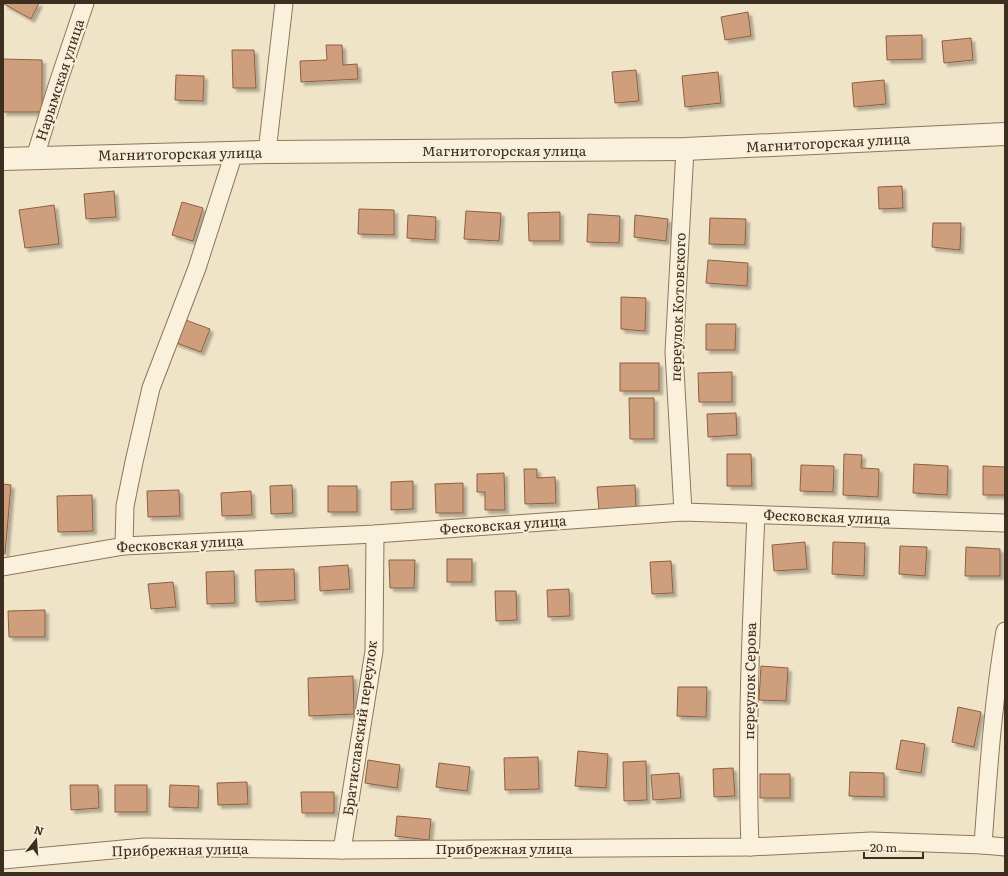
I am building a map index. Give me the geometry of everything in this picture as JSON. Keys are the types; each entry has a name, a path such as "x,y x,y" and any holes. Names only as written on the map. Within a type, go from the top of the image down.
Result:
{"street":[{"name":"Нарымская улица","path":"35,158 85,3"},
{"path":"267,152 284,3"},
{"name":"Магнитогорская улица","path":"3,159 267,152 685,150 1005,134"},
{"name":"переулок Котовского","path":"683,512 674,352 685,150"},
{"path":"124,546 125,506 151,388 197,268 234,153"},
{"name":"Фесковская улица","path":"3,567 124,546 375,534 683,512 1005,524"},
{"name":"переулок Серова","path":"750,847 748,715 750,628 756,515"},
{"name":"Братиславский переулок","path":"342,850 374,651 375,534"},
{"path":"983,845 1001,653 1005,631"},
{"name":"Прибрежная улица","path":"3,860 145,847 342,850 750,847 871,841 1005,847"}],"building":[{"path":"4,3 39,3 31,19"},
{"path":"748,12 751,36 725,40 721,17"},
{"path":"922,35 922,59 887,60 886,36"},
{"path":"971,38 973,60 944,63 942,41"},
{"path":"326,45 342,45 343,65 357,64 358,79 301,82 300,61 327,60"},
{"path":"232,50 254,50 256,88 233,88"},
{"path":"3,59 42,60 42,112 3,112"},
{"path":"636,70 639,101 615,103 612,72"},
{"path":"718,72 721,103 685,107 682,76"},
{"path":"176,75 204,76 203,101 175,100"},
{"path":"884,80 886,104 854,107 852,83"},
{"path":"902,186 903,208 879,209 878,187"},
{"path":"114,191 116,217 86,219 84,194"},
{"path":"182,202 203,208 193,241 172,235"},
{"path":"54,205 59,244 25,248 19,210"},
{"path":"359,209 394,210 394,235 358,234"},
{"path":"466,211 501,213 499,241 464,239"},
{"path":"560,212 560,241 529,241 528,213"},
{"path":"588,214 620,216 619,243 587,242"},
{"path":"408,215 436,217 435,240 407,238"},
{"path":"635,215 668,219 666,241 634,237"},
{"path":"710,218 746,219 745,245 709,244"},
{"path":"933,223 961,223 960,250 932,247"},
{"path":"708,260 748,263 747,286 706,283"},
{"path":"621,297 646,298 645,331 621,329"},
{"path":"183,319 210,329 201,352 174,342"},
{"path":"706,324 736,324 735,350 706,350"},
{"path":"620,363 659,363 659,391 620,391"},
{"path":"732,372 732,402 699,402 698,373"},
{"path":"629,398 654,398 654,439 630,439"},
{"path":"736,413 737,435 708,437 707,414"},
{"path":"727,454 751,454 752,486 727,486"},
{"path":"844,454 862,455 861,468 879,469 878,497 843,495"},
{"path":"914,464 948,466 947,495 913,493"},
{"path":"801,465 834,466 833,492 800,491"},
{"path":"983,466 1005,467 1005,495 983,495"},
{"path":"524,469 537,469 537,478 555,477 556,503 525,504"},
{"path":"504,473 505,510 485,510 485,492 477,492 477,474"},
{"path":"413,481 413,509 391,510 391,482"},
{"path":"463,483 463,513 436,513 435,484"},
{"path":"3,484 11,485 5,554 3,553"},
{"path":"292,485 293,513 271,514 270,486"},
{"path":"635,485 636,508 599,511 597,487"},
{"path":"328,486 357,486 357,512 328,512"},
{"path":"179,490 180,516 148,517 147,491"},
{"path":"251,491 252,515 222,516 221,493"},
{"path":"92,495 93,531 58,532 57,496"},
{"path":"805,542 807,569 774,571 772,545"},
{"path":"833,542 865,543 864,576 832,574"},
{"path":"900,546 927,547 925,576 899,574"},
{"path":"966,547 1000,549 1000,576 965,576"},
{"path":"447,559 472,559 472,582 447,582"},
{"path":"389,560 415,560 414,588 390,588"},
{"path":"671,561 673,593 652,594 650,562"},
{"path":"348,565 350,589 320,591 319,567"},
{"path":"294,569 295,600 256,602 255,570"},
{"path":"234,571 235,603 207,604 206,572"},
{"path":"173,582 176,607 151,609 148,584"},
{"path":"569,589 570,616 548,617 547,590"},
{"path":"495,591 516,591 517,620 496,621"},
{"path":"45,610 45,637 9,637 8,611"},
{"path":"761,666 788,668 786,701 759,700"},
{"path":"353,676 354,714 309,716 308,678"},
{"path":"678,687 707,687 706,717 677,716"},
{"path":"958,707 981,712 974,747 952,742"},
{"path":"901,740 925,744 921,773 896,769"},
{"path":"578,751 608,754 606,788 575,786"},
{"path":"538,757 539,789 505,790 504,758"},
{"path":"368,760 400,765 397,788 365,783"},
{"path":"646,761 647,800 624,801 623,762"},
{"path":"439,763 470,767 467,791 436,787"},
{"path":"733,768 735,796 714,797 713,769"},
{"path":"850,772 884,773 884,797 849,796"},
{"path":"679,773 681,798 653,800 651,775"},
{"path":"760,774 790,774 790,798 760,798"},
{"path":"247,782 248,804 218,805 217,783"},
{"path":"70,785 98,785 99,808 71,810"},
{"path":"115,785 147,785 147,812 115,812"},
{"path":"170,785 199,786 198,808 169,807"},
{"path":"301,792 334,792 334,813 302,813"},
{"path":"397,816 431,819 429,840 395,836"}]}
